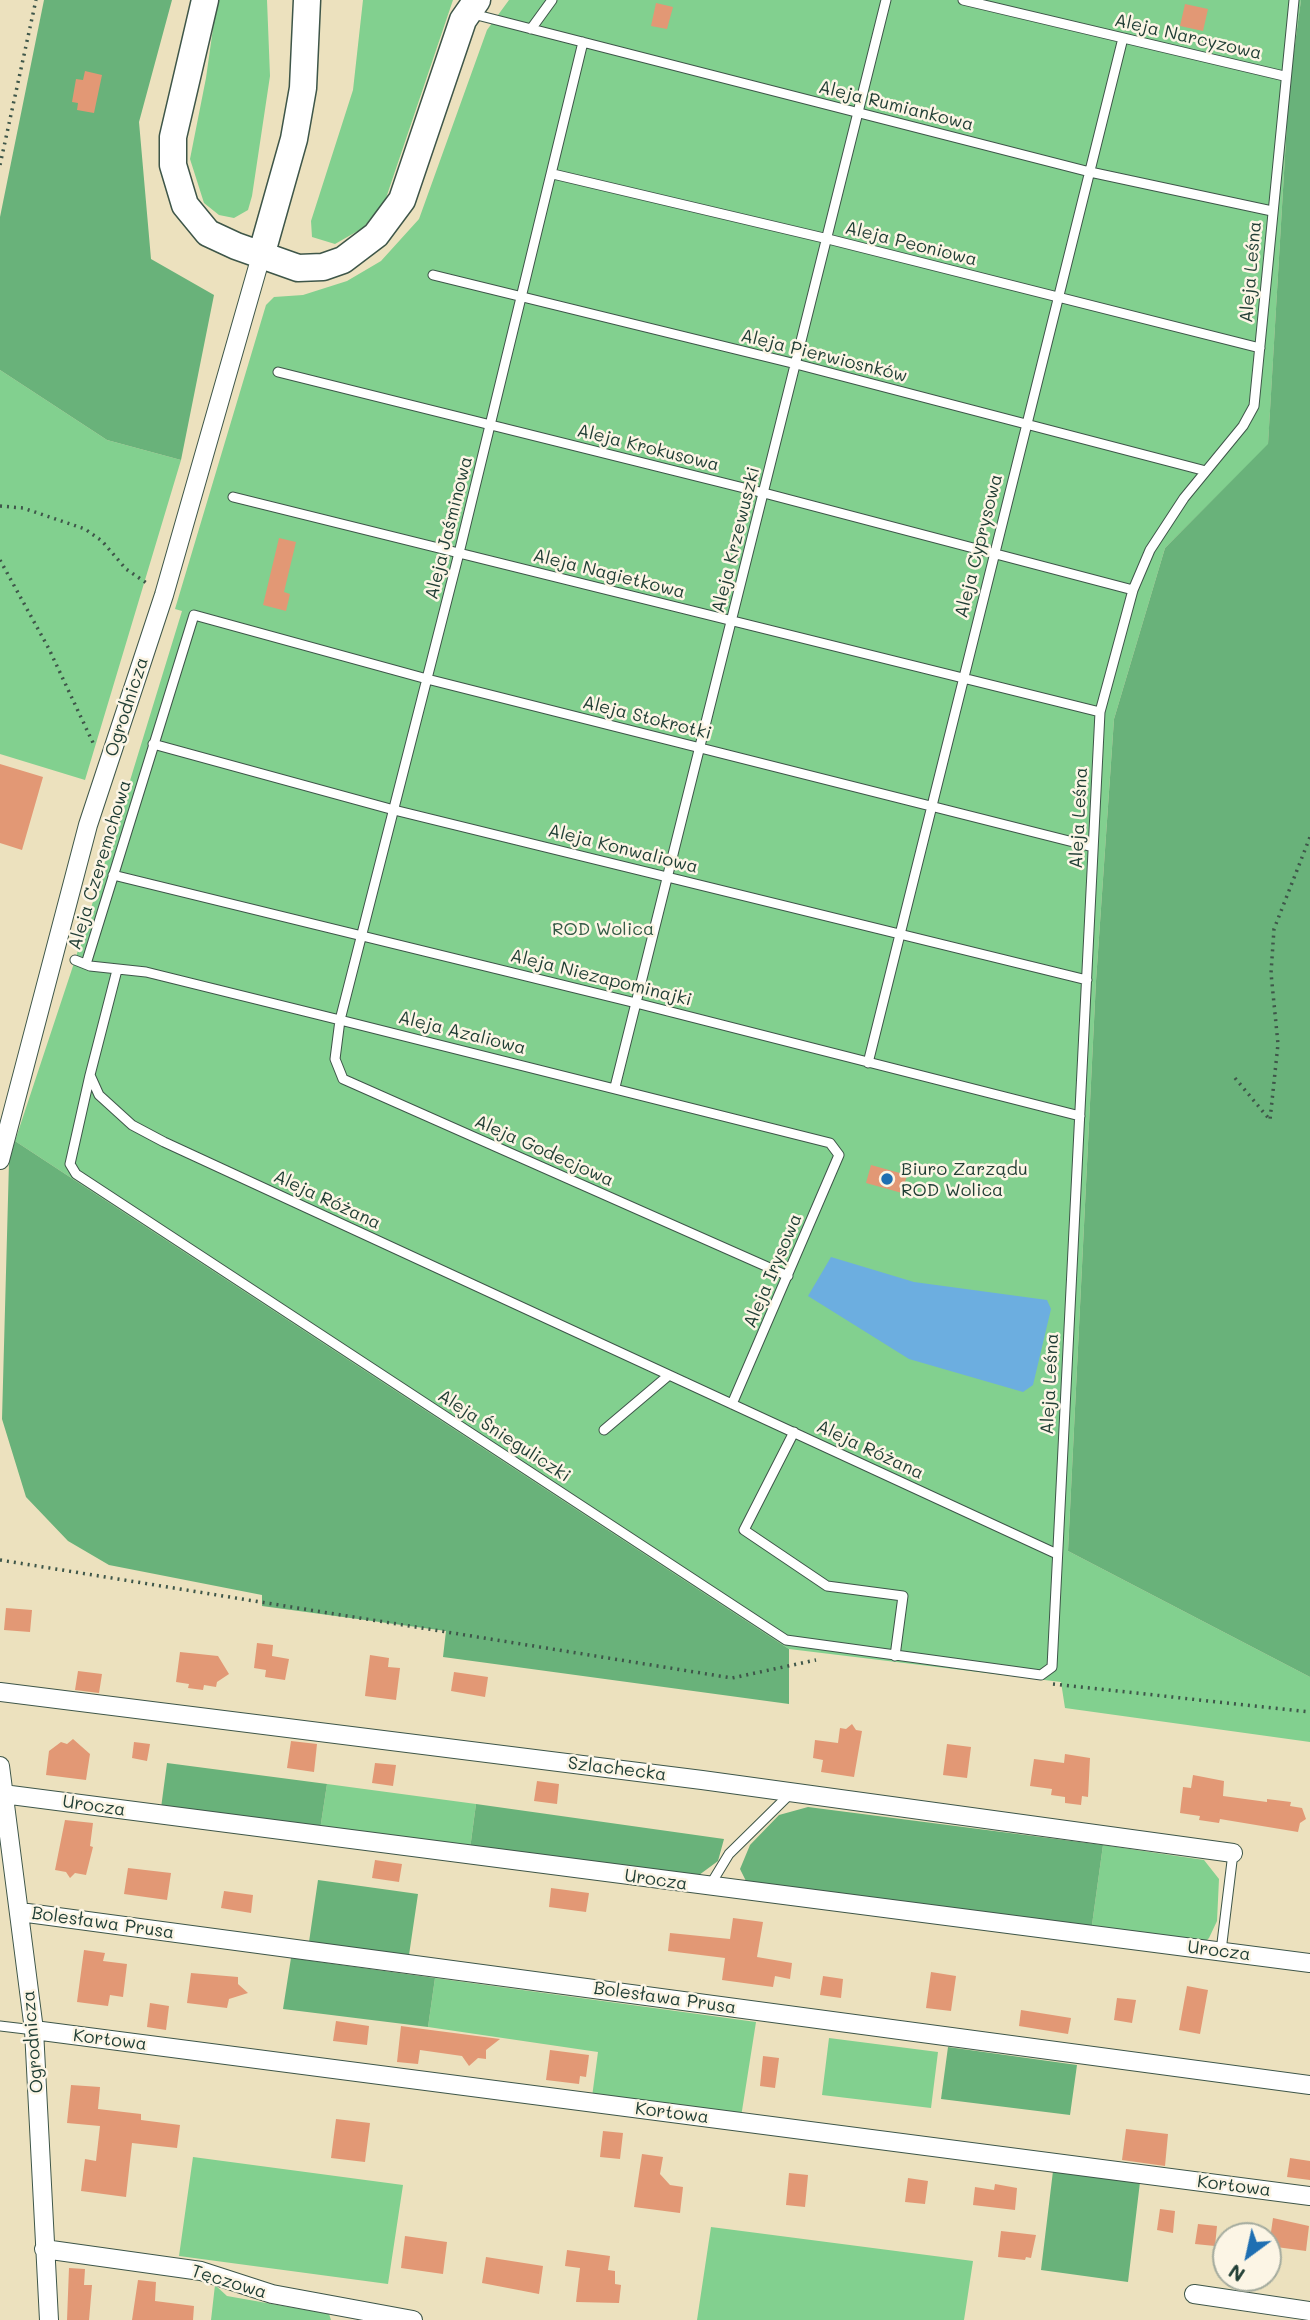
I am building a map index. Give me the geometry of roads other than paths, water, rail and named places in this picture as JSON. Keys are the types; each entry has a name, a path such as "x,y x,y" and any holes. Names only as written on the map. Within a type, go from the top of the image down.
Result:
{"street":[{"path":"205,0 173,137 173,165 185,205 208,233 261,256 298,268 323,267 344,260 376,235 402,200 463,20 473,6"},
{"path":"261,256 294,139 303,88 307,0"},
{"name":"Ogrodnicza","path":"0,1160 4,1124 85,837 164,595 261,256"},
{"name":"Szlachecka","path":"0,1692 702,1780 1233,1853"},
{"name":"Ogrodnicza","path":"0,1766 34,2030 49,2320"},
{"name":"Urocza","path":"3,1794 1310,1964"},
{"name":"Bolesława Prusa","path":"20,1912 1310,2085"},
{"name":"Kortowa","path":"34,2030 1310,2196"},
{"name":"Tęczowa","path":"44,2249 201,2271 272,2294 414,2320"},
{"path":"1194,2294 1310,2311"}],"lane":[{"path":"531,29 552,0"},
{"name":"Aleja Krzewuszki","path":"615,1087 886,0"},
{"name":"Aleja Narcyzowa","path":"963,0 1284,76"},
{"name":"Aleja Leśna","path":"1042,1679 1052,1667 1100,712 1133,590 1150,551 1168,519 1243,426 1254,406 1284,76 1294,0"},
{"name":"Aleja Rumiankowa","path":"473,6 531,29 1090,172 1272,211"},
{"name":"Aleja Cyprysowa","path":"868,1063 1123,38"},
{"name":"Aleja Jaśminowa","path":"341,1020 491,426 583,42"},
{"name":"Aleja Peoniowa","path":"553,174 828,239 1260,348"},
{"name":"Aleja Pierwiosnków","path":"433,275 796,364 1206,471"},
{"name":"Aleja Krokusowa","path":"278,372 764,493 1133,590"},
{"name":"Aleja Nagietkowa","path":"233,497 1100,712"},
{"name":"Aleja Stokrotki","path":"194,615 427,679 1093,847"},
{"name":"Aleja Czeremchowa","path":"86,964 194,615"},
{"name":"Aleja Konwaliowa","path":"153,744 394,810 1087,980"},
{"name":"Aleja Niezapominajki","path":"113,875 636,1003 1080,1116"},
{"name":"Aleja Azaliowa","path":"75,960 117,970 146,972 615,1087 830,1143 837,1150"},
{"path":"90,1074 117,970"},
{"name":"Aleja Godecjowa","path":"341,1020 335,1059 343,1079 788,1276"},
{"name":"Aleja Różana","path":"90,1074 99,1095 114,1111 164,1142 1058,1554"},
{"name":"Aleja Śnieguliczki","path":"90,1074 70,1164 76,1174 786,1640 1042,1679"},
{"name":"Aleja Irysowa","path":"732,1404 839,1155 837,1150"},
{"path":"604,1430 669,1375"},
{"path":"794,1432 744,1531 827,1586 903,1596 895,1656"},
{"path":"709,1887 729,1854 790,1794"},
{"path":"1221,1951 1233,1853"},
{"path":"0,2026 34,2030"}],"water":[{"path":"831,1257 914,1282 1047,1300 1051,1309 1033,1385 1023,1392 909,1359 808,1296"}],"place":[{"name":"Biuro Zarządu ROD Wolica","path":"887,1179"}],"park label":[{"name":"ROD Wolica","path":"603,929"}]}
